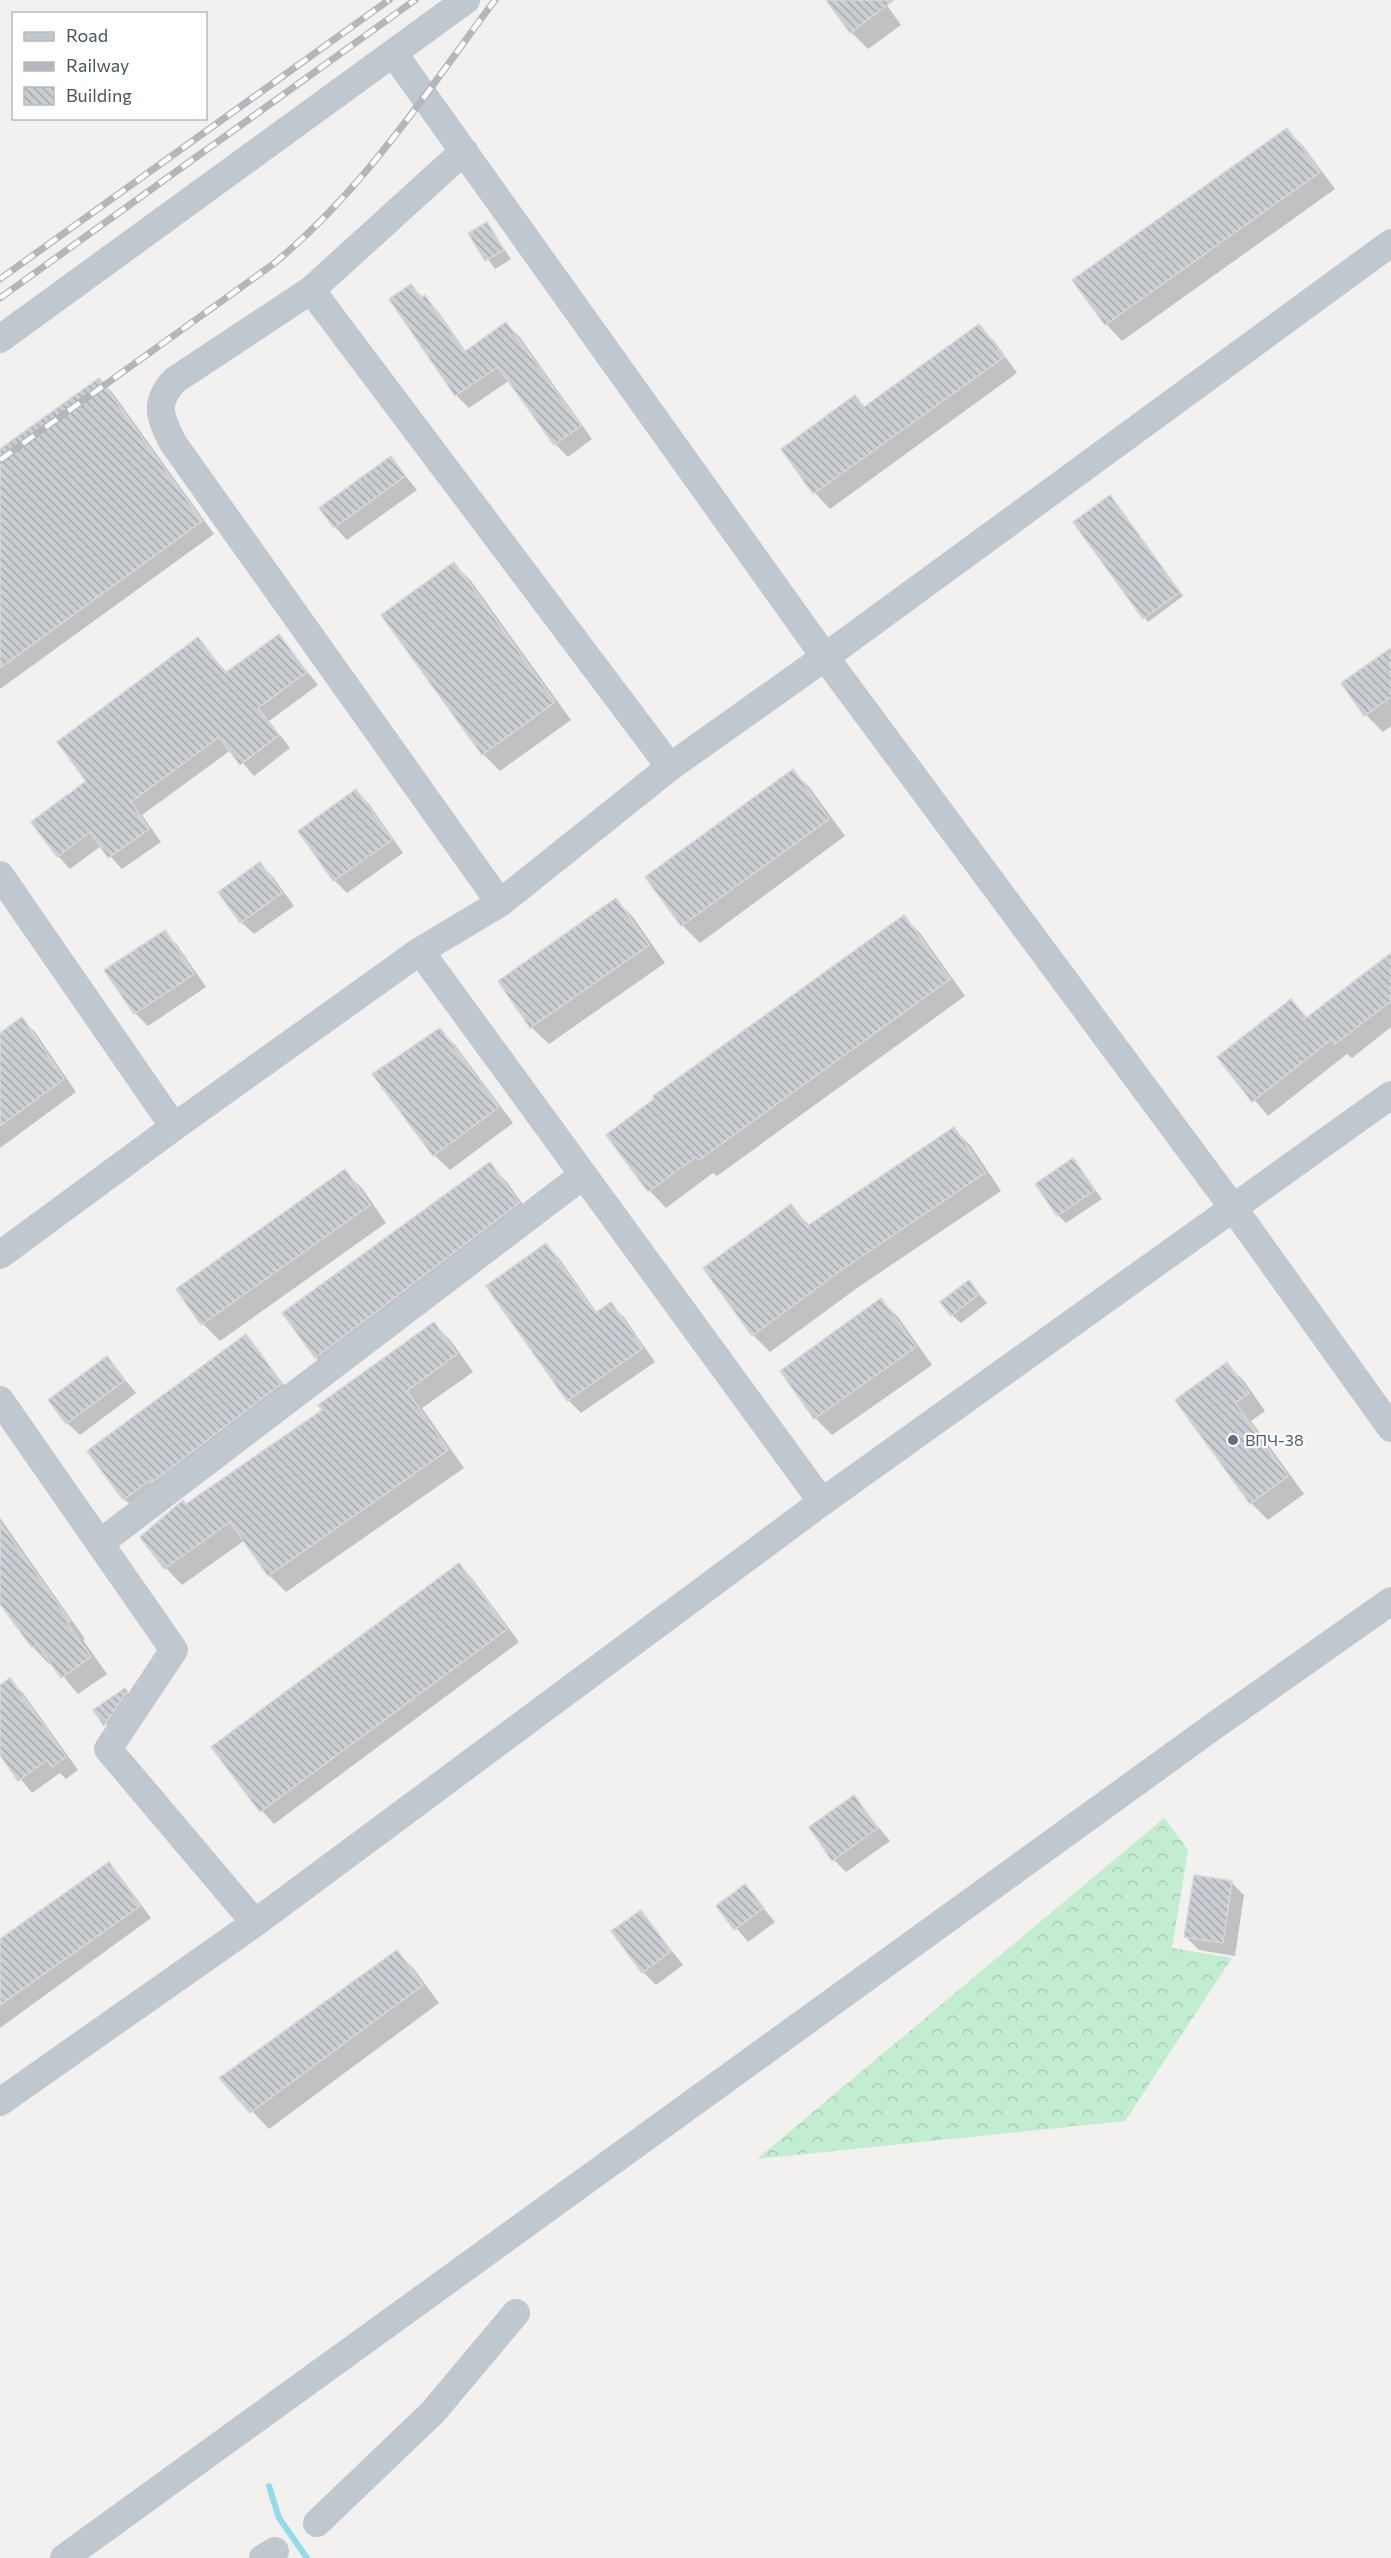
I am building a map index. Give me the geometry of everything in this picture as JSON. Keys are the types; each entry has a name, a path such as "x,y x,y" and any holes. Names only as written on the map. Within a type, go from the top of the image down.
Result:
{"street":[{"path":"0,339 466,0"},
{"path":"394,54 825,657 1234,1209 1391,1428"},
{"path":"464,151 311,290 175,380 163,392 160,406 164,425 173,443 500,903"},
{"path":"0,1255 420,951 500,903 670,767 825,657 1391,243"},
{"path":"311,290 670,767"},
{"path":"0,875 174,1127"},
{"path":"420,951 822,1502"},
{"path":"0,2102 255,1923 822,1502 1391,1095"},
{"path":"100,1543 582,1176"},
{"path":"0,1400 174,1650 108,1749 255,1923"},
{"path":"64,2558 1391,1601"},
{"path":"318,2523 433,2412 516,2313"}],"green space":[{"path":"1164,1818 1188,1850 1172,1948 1232,1958 1125,2121 757,2159"}],"building":[{"path":"826,0 894,0 850,33"},
{"path":"1287,128 1320,172 1105,325 1072,280"},
{"path":"487,222 504,250 485,261 468,233"},
{"path":"411,284 421,298 425,295 464,352 506,322 581,426 554,445 498,367 455,396 389,299"},
{"path":"979,324 1004,357 813,494 781,449 855,395 864,407"},
{"path":"99,378 202,521 0,668 0,449"},
{"path":"391,456 405,476 334,528 319,508"},
{"path":"1110,495 1180,592 1143,619 1073,522"},
{"path":"454,562 555,702 482,755 381,615"},
{"path":"279,634 307,672 258,708 279,735 240,765 219,737 131,802 149,829 108,858 90,832 57,857 31,822 86,781 57,742 198,637 225,673"},
{"path":"1391,648 1391,697 1364,716 1341,683"},
{"path":"793,769 829,819 681,926 645,877"},
{"path":"356,789 392,840 333,881 298,831"},
{"path":"260,862 282,893 240,923 218,892"},
{"path":"616,898 649,945 530,1028 498,981"},
{"path":"904,915 950,979 699,1160 696,1157 648,1192 606,1135 654,1099 653,1096"},
{"path":"165,930 194,974 134,1014 104,970"},
{"path":"1391,953 1391,1001 1335,1044 1332,1039 1252,1102 1217,1057 1291,999 1306,1018"},
{"path":"22,1017 64,1079 0,1126 0,1033"},
{"path":"440,1028 499,1107 433,1156 372,1074"},
{"path":"954,1127 985,1173 840,1271 752,1336 703,1268 791,1204 807,1226"},
{"path":"1073,1158 1095,1190 1057,1216 1035,1184"},
{"path":"490,1162 519,1203 315,1358 282,1313"},
{"path":"345,1169 370,1205 201,1325 176,1289"},
{"path":"546,1243 595,1313 611,1302 643,1348 567,1401 486,1286"},
{"path":"969,1280 979,1294 951,1316 940,1302"},
{"path":"881,1298 916,1347 814,1419 780,1371"},
{"path":"434,1322 457,1354 407,1391 448,1450 268,1576 230,1522 164,1569 140,1537 183,1500 186,1504 322,1410 318,1405"},
{"path":"246,1334 282,1383 151,1483 149,1481 123,1500 87,1451"},
{"path":"107,1356 125,1380 66,1424 48,1400"},
{"name":"ВПЧ-38","path":"1227,1362 1249,1393 1235,1403 1288,1476 1250,1504 1175,1400"},
{"path":"0,1523 70,1621 67,1623 91,1657 61,1678 37,1644 32,1648 0,1604"},
{"path":"459,1563 507,1629 260,1812 211,1747"},
{"path":"10,1678 66,1757 52,1767 47,1760 18,1781 0,1755 0,1685"},
{"path":"125,1688 127,1691 104,1726 93,1710"},
{"path":"854,1795 878,1828 832,1861 809,1827"},
{"path":"109,1862 140,1906 0,2005 0,1939"},
{"path":"1194,1875 1232,1881 1223,1943 1184,1937"},
{"path":"745,1884 764,1908 734,1930 716,1906"},
{"path":"641,1910 671,1951 642,1973 611,1931"},
{"path":"397,1950 423,1985 250,2113 219,2078"}],"waterway":[{"path":"269,2486 279,2518 307,2558"}],"railway":[{"path":"0,279 389,0"},
{"path":"0,298 415,0"},
{"path":"0,460 272,265 305,236 336,205 392,140 495,0"}],"place":[{"name":"ВПЧ-38","path":"1233,1440"}]}
